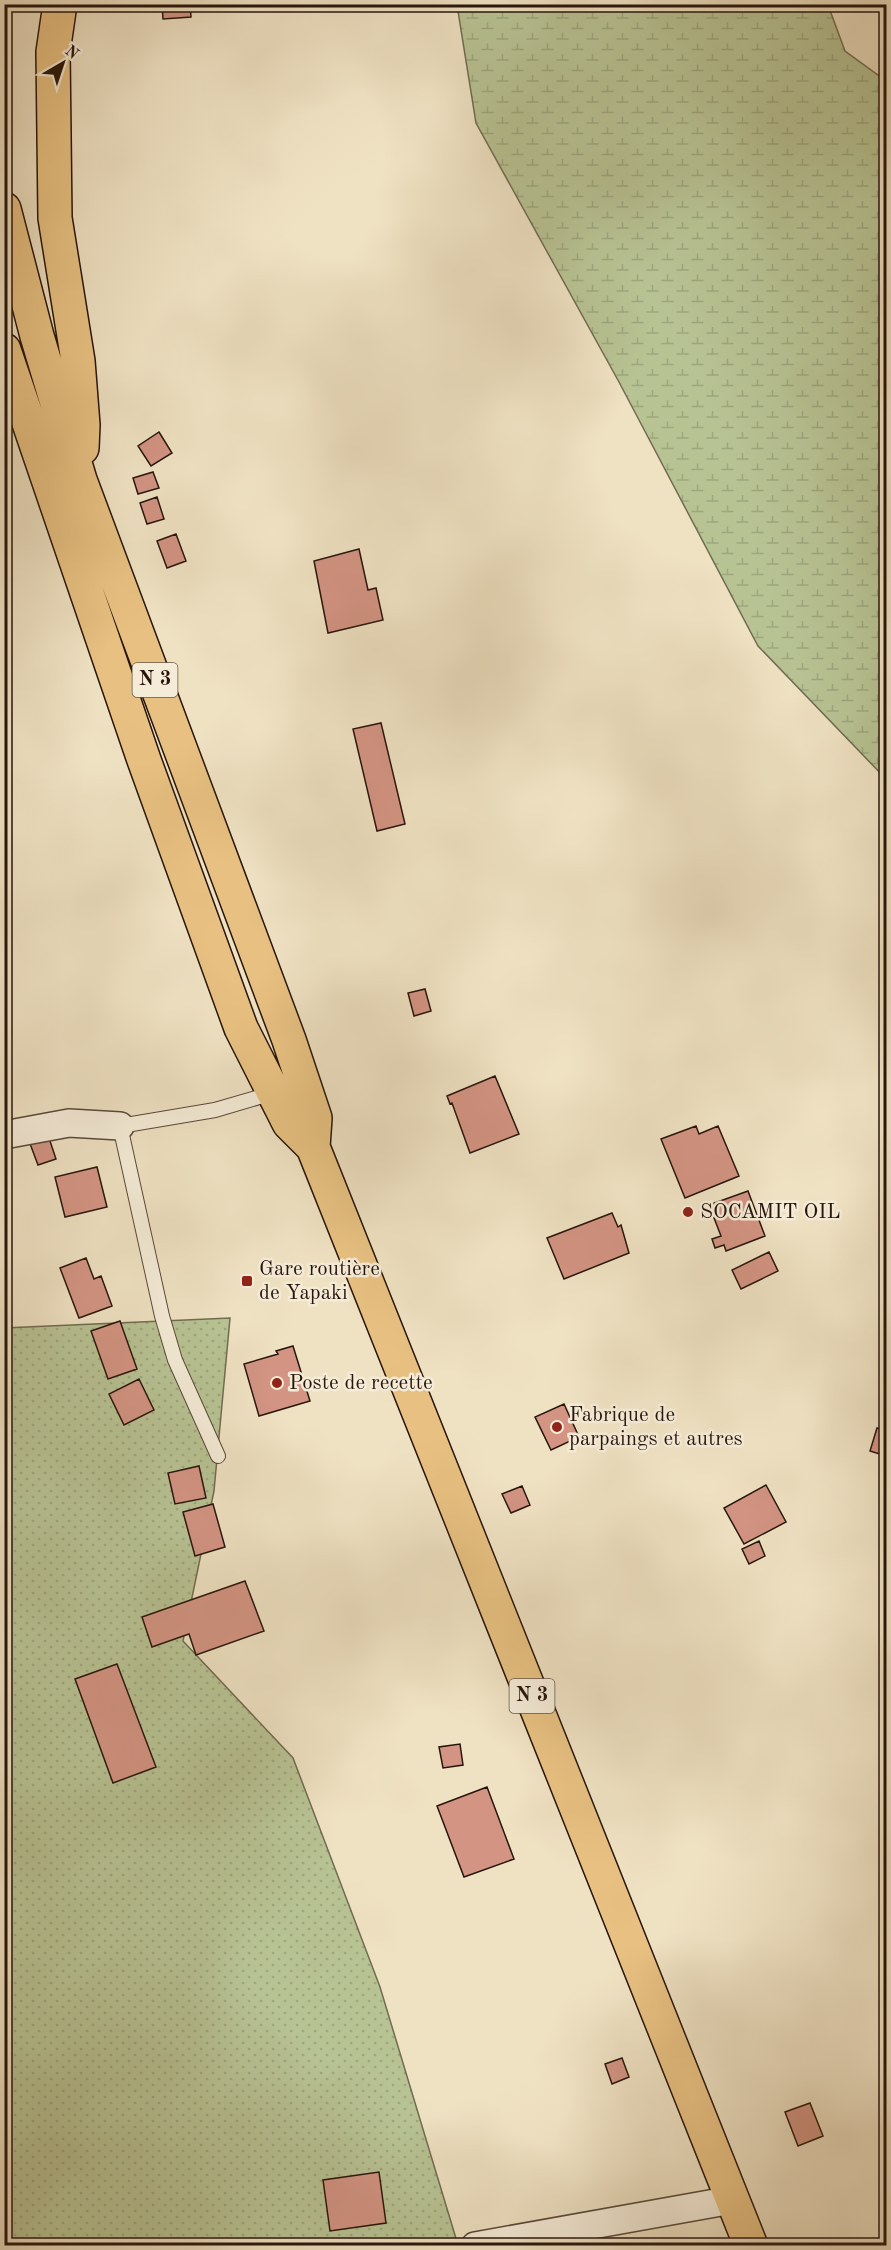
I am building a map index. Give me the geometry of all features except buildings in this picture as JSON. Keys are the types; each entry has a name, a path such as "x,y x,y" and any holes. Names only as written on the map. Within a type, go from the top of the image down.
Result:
{"highway":[{"path":"60,4 53,52 56,218 78,361 83,424 80,480"},
{"name":"N 3","path":"4,209 37,336 80,480 290,1040 315,1118 313,1147"},
{"name":"N 3","path":"4,350 46,477 241,1028 289,1123 313,1147 751,2246"},
{"path":"4,391 46,477"}],"street":[{"path":"4,1135 69,1123 120,1126"},
{"path":"476,2246 732,2200"}],"lane":[{"path":"219,1456 175,1360 162,1316 120,1126 215,1110 273,1093"}],"green space":[{"path":"457,5 828,5 845,51 886,81 886,779 758,646 619,382 476,123"},
{"path":"230,1318 214,1491 183,1641 293,1758 380,1987 458,2245 5,2245 4,1328"}],"place":[{"name":"SOCAMIT OIL","path":"688,1212"},
{"name":"Gare routière de Yapaki","path":"247,1281"},
{"name":"Poste de recette","path":"277,1383"},
{"name":"Fabrique de parpaings et autres","path":"557,1427"}]}
